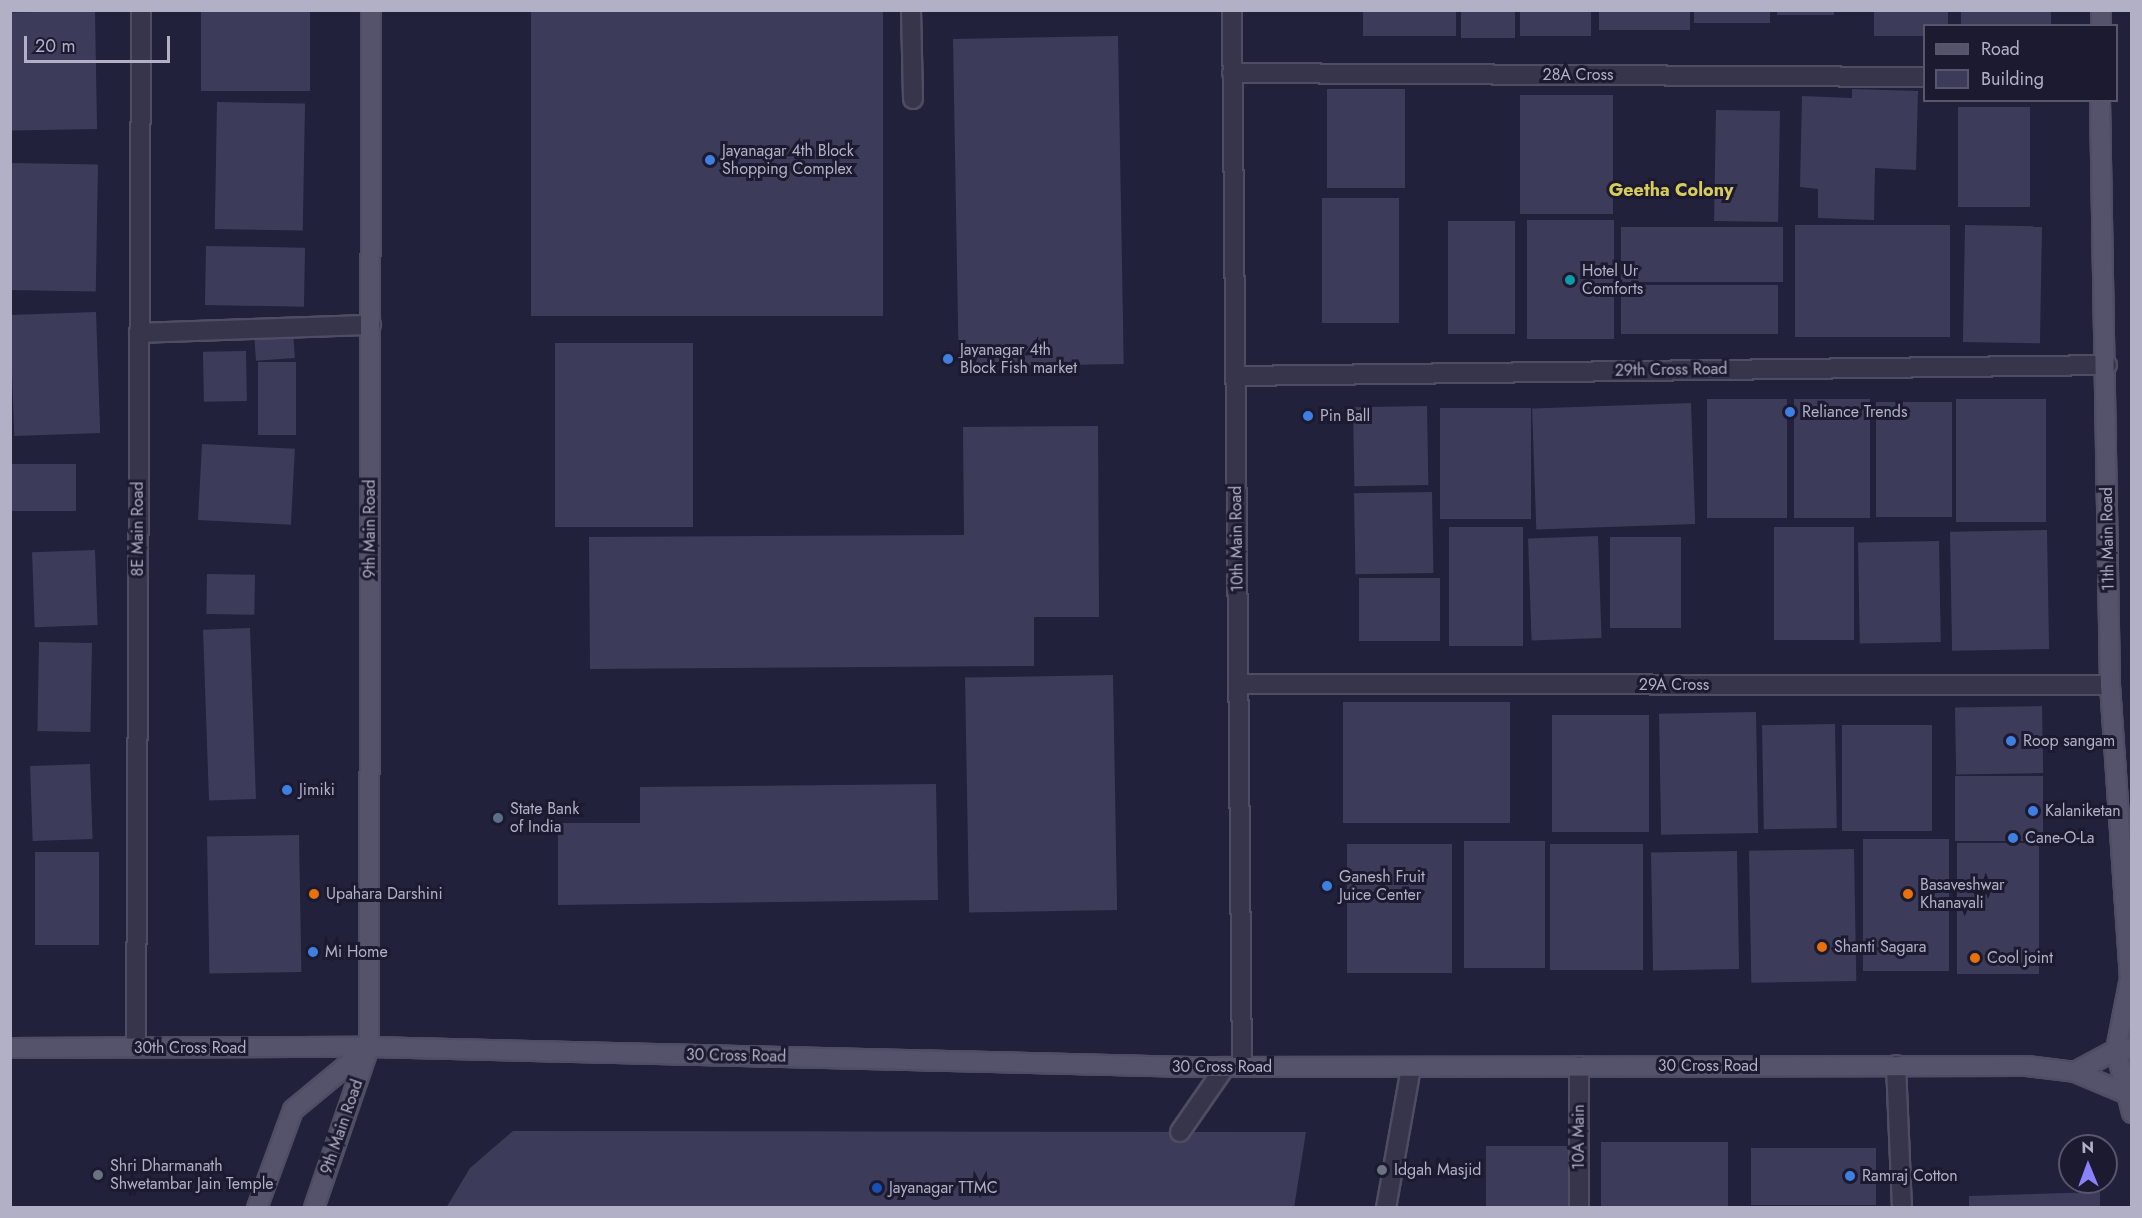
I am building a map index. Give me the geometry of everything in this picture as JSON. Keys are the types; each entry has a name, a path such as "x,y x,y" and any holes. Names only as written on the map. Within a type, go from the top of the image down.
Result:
{"main road":[{"name":"9th Main Road","path":"315,1208 369,1047 371,10"},
{"name":"11th Main Road","path":"2100,102 2107,365 2110,684 2131,980 2124,1049 2130,1102"},
{"name":"9th Main Road","path":"257,1208 293,1110 369,1047"},
{"name":"30th Cross Road","path":"10,1048 369,1047"},
{"name":"30 Cross Road","path":"369,1047 1234,1067 1896,1065 2027,1066 2075,1072"},
{"path":"2075,1072 2124,1049"},
{"path":"2075,1072 2130,1102"}],"street":[{"name":"8E Main Road","path":"136,1048 141,10"},
{"path":"911,10 913,99"},
{"name":"10th Main Road","path":"1232,10 1238,684 1234,1067"},
{"name":"28A Cross","path":"1232,73 1923,77"},
{"path":"139,333 371,325"},
{"name":"29th Cross Road","path":"1235,376 2107,365"},
{"name":"29A Cross","path":"1238,684 2110,684"},
{"path":"1896,1065 1902,1208"},
{"name":"10A Main","path":"1579,1066 1579,1208"},
{"path":"1180,1132 1234,1067"},
{"path":"1386,1208 1411,1067"}],"building":[{"path":"201,10 310,10 310,91 201,91"},
{"name":"Jayanagar 4th Block Shopping Complex","path":"531,10 883,10 883,316 531,316"},
{"path":"1363,10 1456,10 1456,36 1363,36"},
{"path":"1461,10 1515,10 1515,38 1461,38"},
{"path":"1520,10 1591,10 1591,36 1520,36"},
{"path":"1599,10 1690,10 1690,30 1599,30"},
{"path":"1694,10 1770,10 1770,23 1694,23"},
{"path":"1777,10 1834,10 1834,15 1777,15"},
{"path":"1874,10 1948,10 1948,24 1923,24 1923,36 1874,36"},
{"path":"1961,10 2051,10 2051,24 1961,24"},
{"path":"95,11 97,129 12,130 10,12"},
{"path":"1118,36 1124,364 959,367 953,39"},
{"path":"1327,89 1405,89 1405,188 1327,188"},
{"path":"1852,89 1918,91 1916,170 1875,168 1874,220 1818,218 1818,189 1800,187 1802,96 1852,98"},
{"path":"1520,95 1613,95 1613,214 1520,214"},
{"path":"217,102 305,104 303,231 215,229"},
{"path":"1958,107 2030,107 2030,207 1958,207"},
{"path":"1716,110 1780,111 1778,222 1714,221"},
{"path":"10,163 98,165 96,292 10,290"},
{"path":"1322,198 1399,198 1399,323 1322,323"},
{"name":"Hotel Ur Comforts","path":"1527,220 1614,220 1614,339 1527,339"},
{"path":"1448,221 1515,221 1515,334 1448,334"},
{"path":"1795,225 1950,225 1950,337 1795,337"},
{"path":"1965,225 2042,226 2040,343 1963,342"},
{"path":"1621,227 1783,227 1783,282 1621,282"},
{"path":"206,246 305,248 304,307 205,305"},
{"path":"1621,285 1778,285 1778,334 1621,334"},
{"path":"96,312 100,433 14,436 10,315"},
{"path":"293,331 295,358 256,361 254,334"},
{"path":"555,343 693,343 693,527 555,527"},
{"path":"246,351 247,401 204,402 203,352"},
{"path":"258,362 296,362 296,435 258,435"},
{"path":"1707,399 1787,399 1787,518 1707,518"},
{"path":"1794,399 1870,399 1870,518 1794,518"},
{"path":"1956,399 2046,399 2046,522 1956,522"},
{"path":"1876,402 1952,402 1952,517 1876,517"},
{"path":"1691,403 1695,524 1536,529 1532,409"},
{"path":"1427,406 1428,485 1354,486 1353,407"},
{"path":"1440,408 1531,408 1531,519 1440,519"},
{"path":"1098,426 1099,617 1034,617 1034,666 590,669 589,537 964,535 963,427"},
{"path":"202,444 295,449 291,525 198,520"},
{"path":"10,464 76,464 76,511 10,511"},
{"path":"1432,492 1433,573 1355,574 1354,493"},
{"path":"1449,527 1523,527 1523,646 1449,646"},
{"path":"1774,527 1854,527 1854,640 1774,640"},
{"path":"2047,530 2049,649 1952,651 1950,532"},
{"path":"1598,536 1602,638 1532,640 1528,538"},
{"path":"1610,537 1681,537 1681,628 1610,628"},
{"path":"1939,541 1941,642 1860,643 1858,542"},
{"path":"95,550 98,625 35,627 32,552"},
{"path":"207,574 255,575 254,615 206,614"},
{"path":"1359,578 1440,578 1440,641 1359,641"},
{"path":"250,628 256,799 209,801 203,630"},
{"path":"39,642 92,643 90,732 37,731"},
{"path":"1113,675 1117,910 969,913 965,678"},
{"path":"1343,702 1510,702 1510,823 1343,823"},
{"path":"2042,706 2043,773 1956,775 1955,708"},
{"path":"1756,712 1758,833 1661,835 1659,714"},
{"path":"1552,715 1649,715 1649,832 1552,832"},
{"path":"1835,724 1837,828 1764,829 1762,725"},
{"path":"1842,725 1932,725 1932,831 1842,831"},
{"path":"90,764 93,839 33,841 30,766"},
{"path":"1955,776 2043,776 2043,841 1955,841"},
{"path":"936,784 938,900 558,905 558,823 640,823 640,787"},
{"path":"299,835 301,972 209,974 207,837"},
{"path":"1863,839 1949,839 1949,971 1863,971"},
{"path":"1464,841 1545,841 1545,968 1464,968"},
{"path":"1957,843 2039,843 2039,974 1957,974"},
{"path":"1347,844 1452,844 1452,973 1347,973"},
{"path":"1550,844 1643,844 1643,970 1550,970"},
{"path":"1854,849 1856,981 1751,983 1749,851"},
{"path":"1737,851 1739,969 1653,970 1651,853"},
{"path":"35,852 99,852 99,945 35,945"},
{"name":"Jayanagar TTMC","path":"513,1131 1306,1132 1294,1208 446,1208 470,1168"},
{"path":"1601,1142 1728,1142 1728,1208 1601,1208"},
{"path":"1486,1146 1569,1146 1569,1208 1486,1208"},
{"path":"1751,1148 1876,1148 1876,1205 1751,1205"},
{"path":"2100,1194 2100,1208 1969,1208 1969,1196"}],"place":[{"name":"Jayanagar 4th Block Shopping Complex","path":"710,160"},
{"name":"Hotel Ur Comforts","path":"1570,280"},
{"name":"Jayanagar 4th Block Fish market","path":"948,359"},
{"name":"Reliance Trends","path":"1790,412"},
{"name":"Pin Ball","path":"1308,416"},
{"name":"Roop sangam","path":"2011,741"},
{"name":"Jimiki","path":"287,790"},
{"name":"Kalaniketan","path":"2033,811"},
{"name":"State Bank of India","path":"498,818"},
{"name":"Cane-O-La","path":"2013,838"},
{"name":"Ganesh Fruit Juice Center","path":"1327,886"},
{"name":"Upahara Darshini","path":"314,894"},
{"name":"Basaveshwar Khanavali","path":"1908,894"},
{"name":"Shanti Sagara","path":"1822,947"},
{"name":"Mi Home","path":"313,952"},
{"name":"Cool joint","path":"1975,958"},
{"name":"Idgah Masjid","path":"1382,1170"},
{"name":"Shri Dharmanath Shwetambar Jain Temple","path":"98,1175"},
{"name":"Ramraj Cotton","path":"1850,1176"},
{"name":"Jayanagar TTMC","path":"877,1188"}],"district":[{"name":"Geetha Colony","path":"1671,190"}]}
